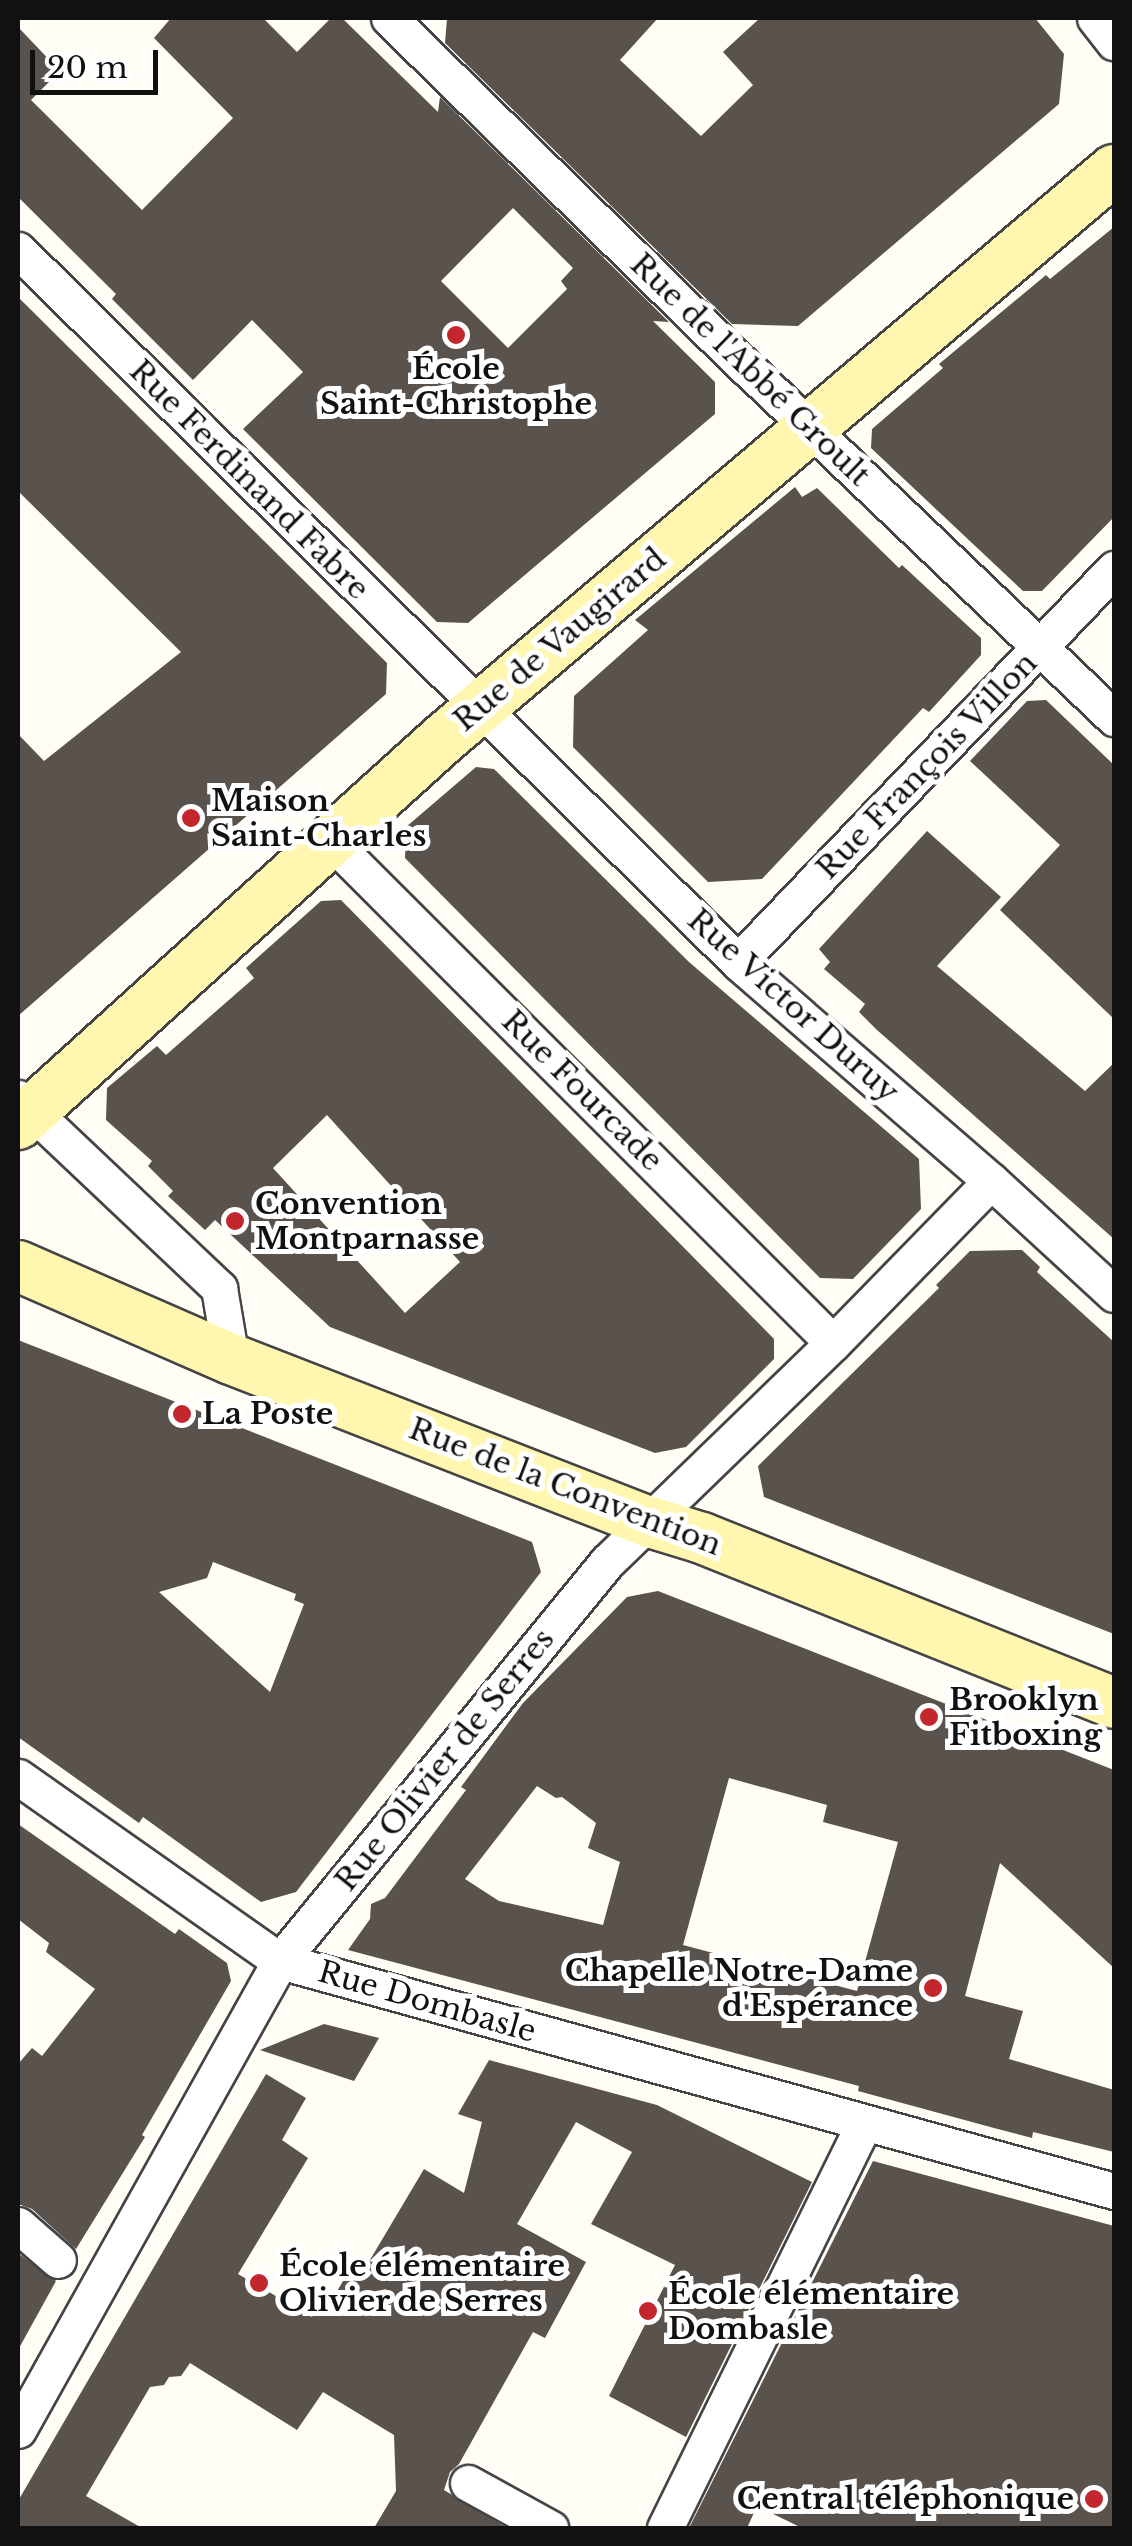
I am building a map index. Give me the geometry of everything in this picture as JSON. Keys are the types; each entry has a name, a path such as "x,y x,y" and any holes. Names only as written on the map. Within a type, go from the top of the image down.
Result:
{"main road":[{"name":"Rue de Vaugirard","path":"22,1110 481,708 1114,170"},
{"name":"Rue de la Convention","path":"18,1266 231,1359 650,1522 702,1538 1114,1704"}],"street":[{"name":"Rue de l'Abbé Groult","path":"388,18 1114,718"},
{"path":"1095,18 1114,42"},
{"name":"Rue Ferdinand Fabre","path":"18,250 481,708"},
{"name":"Rue François Villon","path":"738,962 1114,569"},
{"name":"Rue Victor Duruy","path":"481,708 738,962 991,1181 1114,1294"},
{"name":"Rue Fourcade","path":"330,840 833,1343"},
{"path":"22,1110 219,1288 231,1359"},
{"name":"Rue Olivier de Serres","path":"18,2430 280,1961 606,1562 833,1343 991,1181"},
{"name":"Rue Dombasle","path":"18,1777 280,1961 1114,2191"},
{"path":"666,2528 864,2124"},
{"path":"18,2224 58,2260"},
{"path":"468,2484 550,2528"}],"building":[{"path":"171,18 263,18 297,52 331,18 342,18 438,112 440,97 669,322 653,321 715,382 715,414 468,623 437,622 243,429 303,372 252,320 193,380 112,299 116,294 18,197 18,27 60,71 31,100 142,210 233,118 154,38","holes":["513,208 573,268 561,281 567,289 508,348 441,281"]},
{"path":"447,18 658,18 620,60 701,136 753,85 723,52 760,18 1035,18 1064,54 1059,104 798,326 732,324 445,43"},
{"path":"1114,227 1114,517 1042,591 1023,591 871,448 872,429 943,368 939,364 1046,275 1050,279"},
{"path":"18,297 387,663 386,694 18,1016 18,734 44,761 181,652 18,491"},
{"path":"795,487 802,497 817,488 899,568 902,565 981,638 981,655 929,712 923,708 762,879 708,882 573,747 574,696 648,630 635,620"},
{"path":"1046,700 1114,765 1114,1019 1000,910 1060,845 970,761 1027,701"},
{"path":"476,767 494,769 689,962 919,1159 921,1209 853,1279 820,1278 405,858 406,827"},
{"path":"927,831 1001,897 937,966 1085,1091 1114,1063 1114,1239 877,1030 859,1012 865,1004 824,969 830,962 819,949"},
{"path":"341,900 774,1339 774,1359 686,1447 655,1453 330,1327 215,1220 205,1230 168,1196 173,1191 148,1166 152,1161 106,1120 107,1088 157,1046 166,1055 254,978 246,968 321,901","holes":["327,1115 460,1262 405,1313 273,1168"]},
{"path":"1022,1250 1040,1267 1037,1272 1114,1342 1114,1634 764,1497 758,1466 939,1288 936,1285 970,1251"},
{"path":"18,1340 532,1542 541,1572 296,1892 261,1902 143,1817 139,1823 18,1737","holes":["213,1562 296,1594 294,1600 304,1604 270,1692 159,1592 207,1578"]},
{"path":"658,1591 1114,1770 1114,1968 1000,1863 965,1996 1023,2011 1009,2059 1114,2090 1114,2152 1033,2132 1032,2138 994,2128 858,2091 859,2086 348,1950 370,1919 371,1904 385,1898 466,1790 461,1787 523,1703 627,1597","holes":["729,1778 827,1805 823,1822 898,1842 857,1991 683,1945","537,1786 556,1798 562,1797 596,1823 588,1848 620,1862 603,1925 499,1901 465,1879"]},
{"path":"18,1824 175,1934 179,1929 227,1963 231,1981 142,2135 145,2137 76,2249 32,2209 18,2204 18,2064 32,2048 42,2056 95,1989 46,1952 49,1943 18,1919"},
{"path":"324,2024 379,2038 354,2081 260,2050"},
{"path":"489,2060 657,2105 812,2182 686,2437 609,2396 675,2265 591,2224 632,2152 576,2122 517,2224 586,2262 545,2338 533,2332 459,2464 450,2472 444,2490 507,2528 374,2528 396,2491 394,2435 323,2392 297,2430 190,2363 181,2376 169,2377 164,2385 150,2387 86,2496 142,2528 18,2528 18,2501 266,2074 306,2098 282,2140 308,2158 238,2274 312,2317 316,2307 325,2312 350,2269 361,2275 424,2169 464,2193 482,2122 458,2114"},
{"path":"873,2161 1114,2226 1114,2528 802,2528 757,2506 747,2528 689,2528"},
{"path":"18,2253 56,2281 18,2350"}],"place":[{"name":"École Saint-Christophe","path":"456,335"},
{"name":"Maison Saint-Charles","path":"191,818"},
{"name":"Convention Montparnasse","path":"235,1221"},
{"name":"La Poste","path":"182,1414"},
{"name":"Brooklyn Fitboxing","path":"929,1717"},
{"name":"Chapelle Notre-Dame d'Espérance","path":"933,1988"},
{"name":"École élémentaire Olivier de Serres","path":"259,2283"},
{"name":"École élémentaire Dombasle","path":"648,2311"},
{"name":"Central téléphonique","path":"1094,2499"}]}
